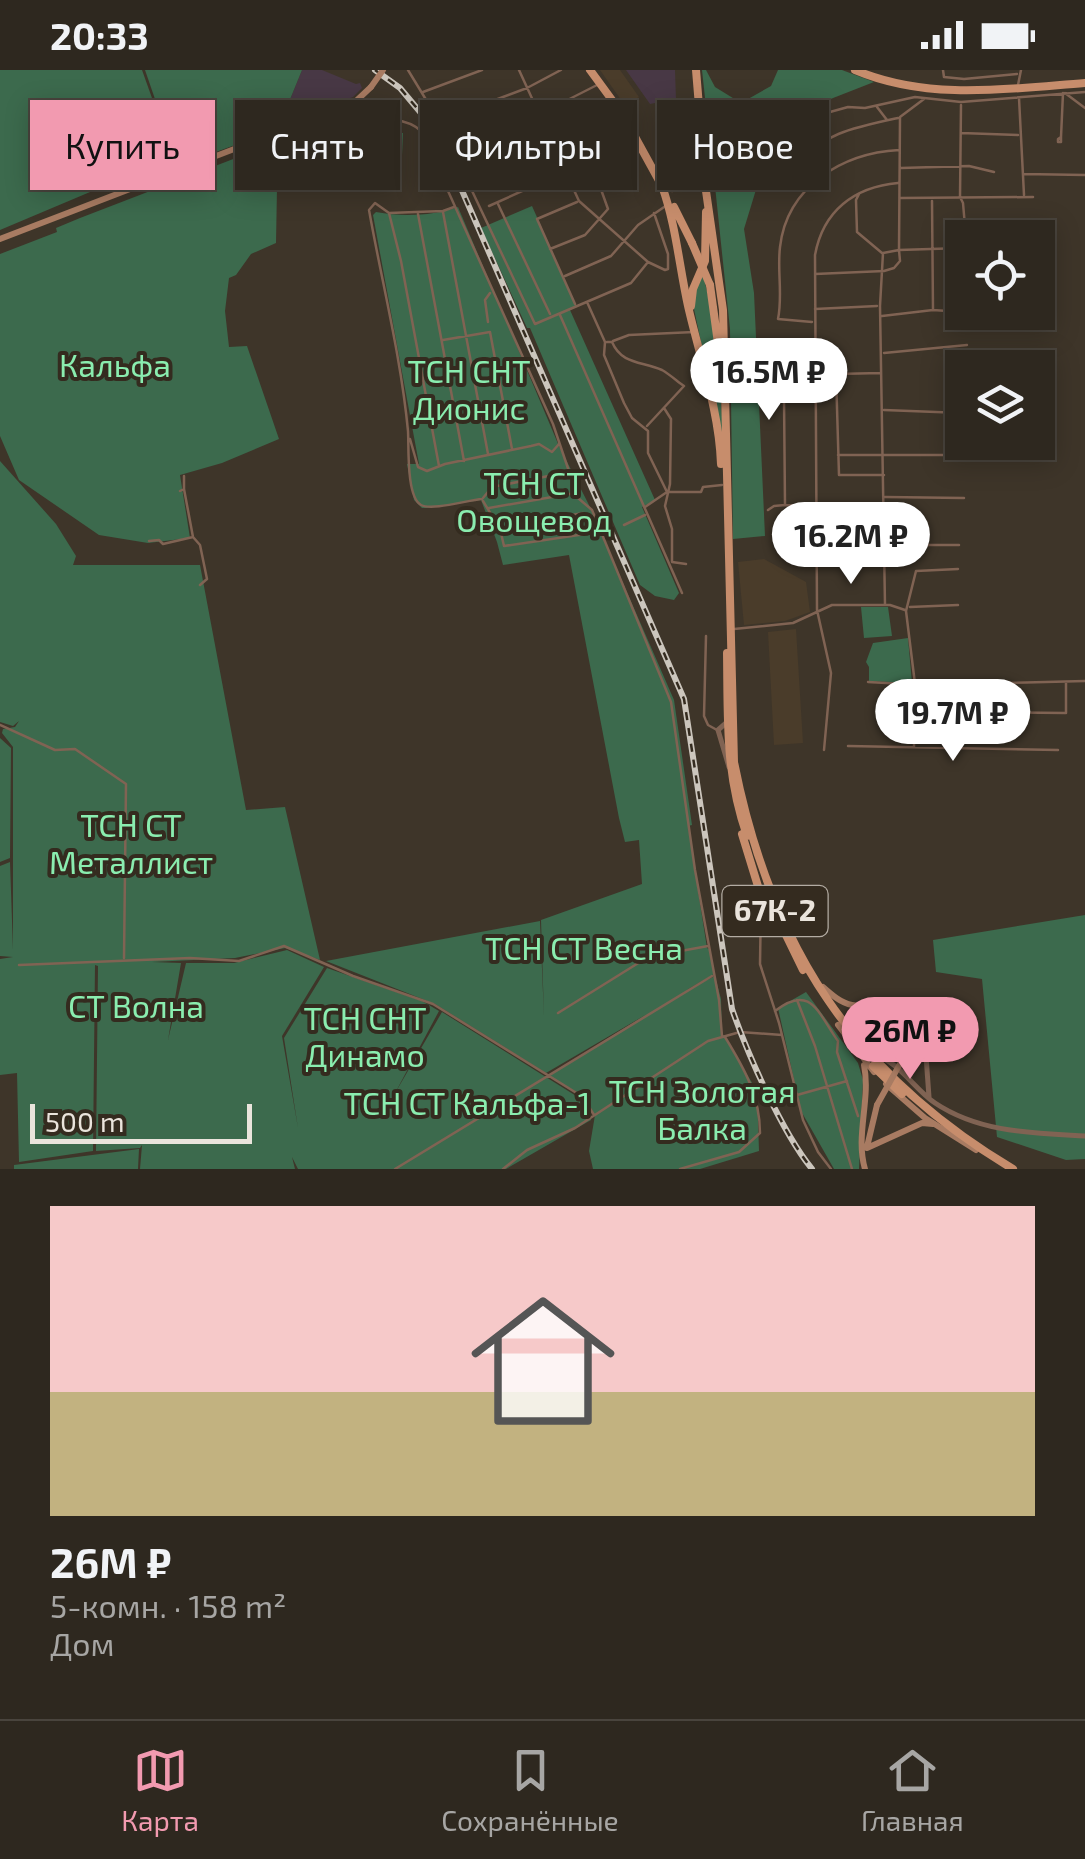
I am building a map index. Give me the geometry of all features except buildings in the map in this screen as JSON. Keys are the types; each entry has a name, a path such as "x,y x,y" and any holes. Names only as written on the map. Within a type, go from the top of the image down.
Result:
{"main road":[{"path":"357,100 383,70"},
{"name":"67К-2","path":"590,70 613,100"},
{"path":"696,70 698,100"},
{"path":"855,70 903,85 938,90 1019,93 1085,83"},
{"name":"67К-2","path":"637,139 657,177"},
{"path":"0,239 235,149"},
{"name":"67К-2","path":"663,190 713,401 722,485 729,630"},
{"name":"67К-2","path":"664,190 710,285 725,397 729,630 725,727 740,815 771,902 803,970 838,1025 904,1096 1009,1169"},
{"path":"692,320 693,288 705,260 706,190"},
{"path":"706,190 720,276 725,397"},
{"path":"705,260 716,264 720,276"},
{"name":"67К-2","path":"725,727 749,827 801,955 839,1018 888,1073 913,1100 976,1148"},
{"path":"740,815 742,836 761,896"},
{"path":"801,955 888,1073"},
{"path":"822,986 849,1005 894,1006 912,1027 905,1055 877,1105 870,1128 866,1169"},
{"path":"863,1042 863,1020 884,1005"},
{"path":"838,1025 862,1059 916,1111 976,1148"},
{"path":"862,1059 867,1082 862,1154 866,1169"},
{"path":"911,1127 918,1119 916,1111"},
{"path":"867,1148 922,1123 934,1124"},
{"path":"870,1128 875,1137 883,1140"}],"street":[{"path":"408,70 427,100"},
{"path":"423,92 482,70"},
{"path":"519,70 533,100"},
{"path":"496,100 561,70"},
{"path":"944,70 944,76 964,79 1020,72 1024,197"},
{"path":"567,100 600,83"},
{"path":"1063,92 1085,108"},
{"path":"1061,137 1063,92"},
{"path":"829,113 916,98 961,102 1019,93 1085,92"},
{"path":"829,136 863,123 900,117 925,98"},
{"path":"961,102 960,198 965,220"},
{"path":"876,106 887,120"},
{"path":"814,274 884,270 899,263 900,117"},
{"path":"400,122 418,128 480,256 481,270 560,442 577,495 592,510 671,702 723,1036 743,1066 756,1098 760,1133 739,1152 680,1169"},
{"path":"960,133 1021,135"},
{"path":"814,322 778,319 780,248 795,206 814,182 834,167 873,152 899,150"},
{"path":"899,168 959,166 994,172"},
{"path":"1023,174 1085,174"},
{"path":"824,750 831,673 817,610 813,309 818,236 834,210 860,193 898,183"},
{"path":"472,190 535,324 631,283 648,262"},
{"path":"489,206 527,190"},
{"path":"574,190 579,202 648,262 660,270 668,269 668,254 654,213"},
{"path":"550,248 584,235 608,207 601,190"},
{"path":"860,193 856,200 856,232 883,254 884,270 880,306 885,605"},
{"path":"899,198 1033,198"},
{"path":"932,199 933,310"},
{"path":"576,306 537,220 579,202"},
{"path":"497,203 551,317"},
{"path":"455,207 389,213 376,204 369,208 409,436 418,467 427,471 539,444 552,452 560,442"},
{"path":"564,277 611,256 638,224 668,204"},
{"path":"443,211 488,454"},
{"path":"418,212 464,461"},
{"path":"389,213 439,466"},
{"path":"883,254 945,249"},
{"path":"488,322 485,300 491,292"},
{"path":"587,302 606,342 604,355 632,418 646,428"},
{"path":"813,309 880,306"},
{"path":"881,316 945,311"},
{"path":"559,313 682,593"},
{"path":"441,340 490,332 512,449"},
{"path":"606,342 629,336 694,332"},
{"path":"612,342 616,352 634,364 662,370 684,386 646,428 648,453 667,492"},
{"path":"882,353 967,345"},
{"path":"882,373 836,374 839,475 884,475"},
{"path":"786,505 784,398 814,398"},
{"path":"664,408 671,419 670,484 665,506 672,530 673,564 686,564"},
{"path":"883,410 945,412"},
{"path":"409,436 408,462 416,500 421,506 482,499 492,486 559,474 572,478"},
{"path":"838,455 945,456"},
{"path":"184,476 182,490 207,579 200,585"},
{"path":"644,508 667,492 701,492 703,488 722,485"},
{"path":"488,508 577,495"},
{"path":"884,497 964,498"},
{"path":"482,499 500,530 504,546 601,532"},
{"path":"768,510 786,505 856,507"},
{"path":"500,530 583,513"},
{"path":"624,525 647,515"},
{"path":"149,541 163,544 193,538"},
{"path":"886,545 959,545"},
{"path":"914,747 908,609 916,571 958,569"},
{"path":"729,630 794,623 817,610 848,603 908,609 924,604 958,605"},
{"path":"706,636 704,716 708,725 725,727"},
{"path":"943,712 1066,713 1066,681"},
{"path":"868,682 1085,681"},
{"path":"962,683 962,712"},
{"path":"0,724 55,750 76,750 126,784 124,960"},
{"path":"848,746 1058,750"},
{"path":"761,896 771,902"},
{"path":"761,896 760,964 796,1096 818,1152 830,1169"},
{"path":"18,964 190,958 239,961 284,946 327,966 433,1004 583,1097 594,1116"},
{"path":"558,1013 648,957 708,946"},
{"path":"395,1169 713,975"},
{"path":"775,1010 785,1002 807,999 838,1041 837,1052 858,1116"},
{"path":"797,1000 852,1169"},
{"path":"503,1169 528,1150 594,1116 691,1050 740,1032 782,1035"},
{"path":"910,1043 926,1056 931,1100"},
{"path":"874,1055 888,1061 931,1100 951,1112 993,1128 1085,1136"},
{"path":"796,1096 848,1081"}],"shaded area":[{"path":"302,70 322,70 360,83 362,88 345,100 290,100"},
{"path":"600,70 620,70 639,97 621,100"},
{"path":"626,70 675,70 676,99 650,104"},
{"path":"764,559 806,582 810,612 785,621 744,625 738,562"},
{"path":"796,629 803,743 774,745 768,632"}],"green space":[{"path":"0,70 142,70 153,100 30,100 30,190 95,190 0,230"},
{"path":"145,70 302,70 290,100 235,100 235,145 215,152 215,100 155,100"},
{"path":"702,70 706,70 715,87 736,100 705,100"},
{"path":"778,70 842,70 874,82 828,100 746,100 771,86"},
{"path":"400,133 403,133 400,178"},
{"name":"Кальфа","path":"235,158 235,190 277,190 276,243 251,254 236,275 229,278 225,311 229,347 247,346 279,439 222,463 180,475 190,538 148,543 99,535 19,480 0,436 0,254 153,190 215,190 215,166"},
{"path":"715,190 756,190 744,229 754,293 765,536 733,539 730,329"},
{"path":"532,206 577,307 570,310 655,500 642,507 679,593 674,600 655,596 640,585 530,328 481,228"},
{"path":"458,207 559,446 674,700 692,825 688,826 714,974 685,991 715,976 721,999 722,1033 757,1091 759,1151 700,1169 593,1169 589,1151 595,1115 584,1096 548,1076 647,1014 546,1073 435,1004 326,961 540,921 544,1017 541,920 642,884 639,840 625,842 619,818 569,555 503,565 481,500 422,508 414,500 407,464 419,464 373,215 428,214"},
{"path":"703,274 717,335 724,449 694,309 695,292"},
{"path":"0,461 56,524 76,556 73,565 200,565 246,810 285,807 320,960 285,948 235,958 152,962 181,963 168,1040 186,963 234,963 287,950 324,967 282,1036 298,1128 284,1038 327,968 422,1001 439,1011 394,1095 442,1012 581,1099 591,1120 506,1169 298,1169 292,1157 295,1169 140,1169 142,1145 96,1151 95,965 93,1151 19,1162 17,1073 0,1075 0,959 13,957 0,956 0,866 10,862 13,950 13,747 2,733 3,729 15,727 19,721 13,726 0,722"},
{"path":"883,506 885,537 839,531 839,509"},
{"path":"861,607 888,607 892,636 864,638"},
{"path":"908,638 912,683 869,681 866,662 873,643"},
{"path":"0,738 11,748 10,858 0,862"},
{"path":"1085,915 1085,1159 1066,1160 997,1137 982,979 936,972 933,940"},
{"name":"ТСН Золотая Балка","path":"806,992 858,1063 863,1080 859,1169 834,1169 801,1111 778,1008"},
{"path":"888,1013 902,1019 908,1033 902,1047 888,1053 874,1047 868,1033 874,1019"},
{"path":"139,1149 138,1169 14,1169 14,1165"}],"railway":[{"path":"375,70 400,88 436,131 684,699 732,1009 767,1092 812,1169"}],"park label":[{"name":"ТСН СНТ Дионис","path":"469,390"},
{"name":"ТСН СТ Овощевод","path":"534,502"},
{"name":"ТСН СТ Металлист","path":"131,844"},
{"name":"ТСН СТ Весна","path":"584,949"},
{"name":"СТ Волна","path":"136,1007"},
{"name":"ТСН СНТ Динамо","path":"365,1038"},
{"name":"ТСН СТ Кальфа-1","path":"467,1104"}]}
